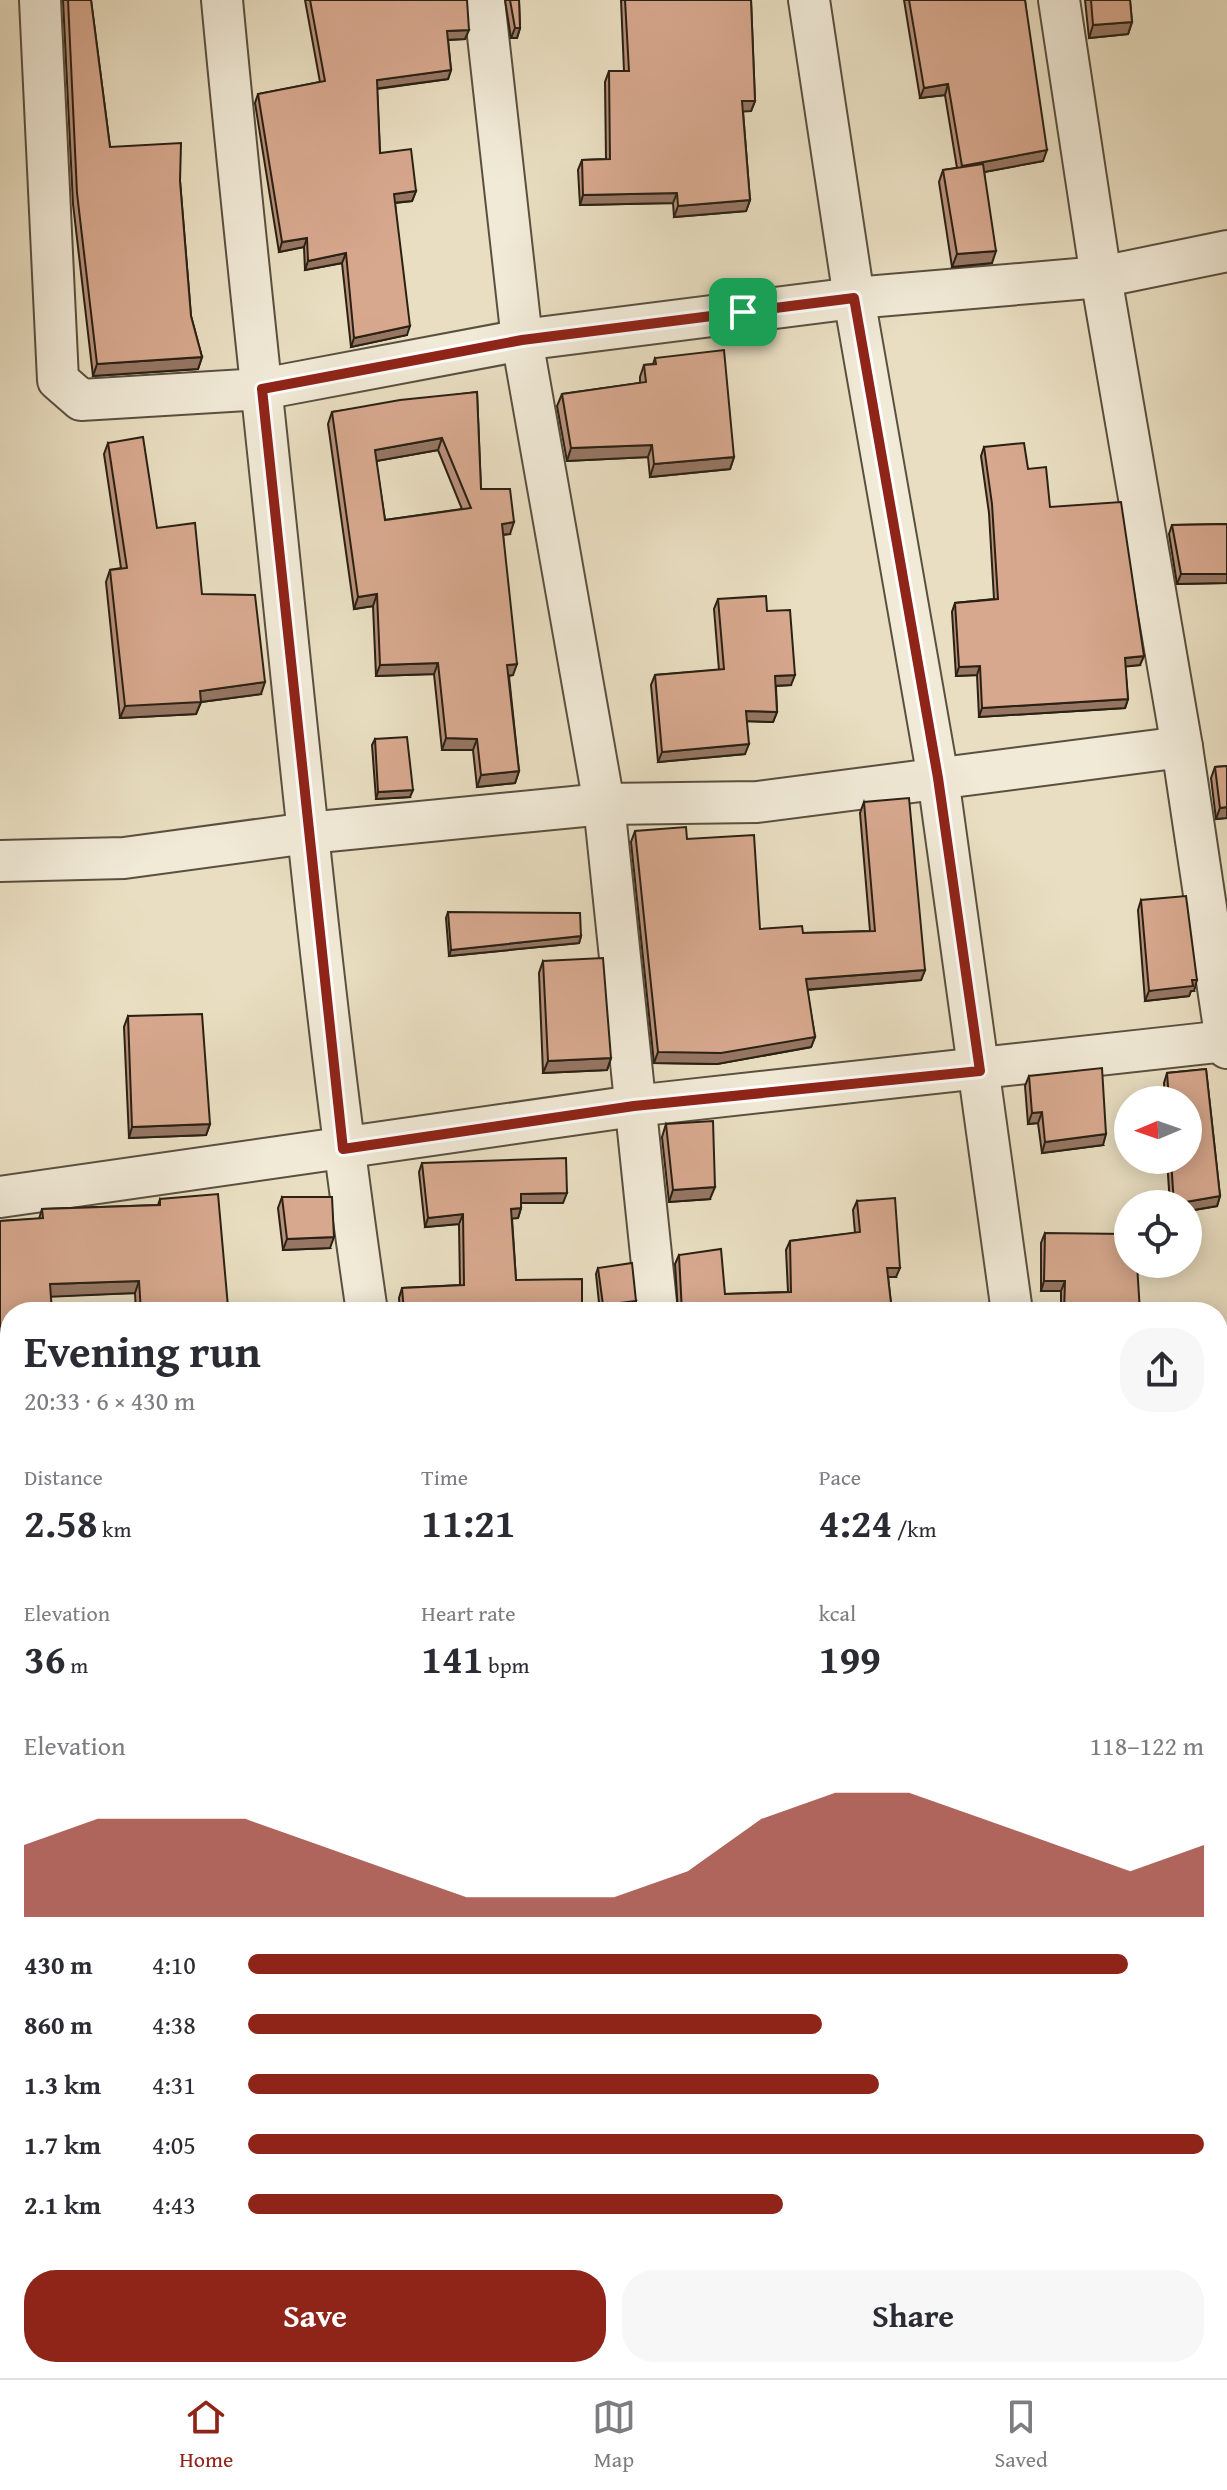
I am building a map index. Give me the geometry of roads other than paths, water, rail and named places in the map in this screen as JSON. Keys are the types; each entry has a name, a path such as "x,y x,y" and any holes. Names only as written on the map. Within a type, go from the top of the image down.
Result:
{"street":[{"path":"40,0 58,380 81,400 113,401 262,389 522,340 854,298 1101,277 1227,251"},
{"path":"222,0 308,833 343,1149 366,1302"},
{"path":"484,0 522,340 604,804 656,1302"},
{"path":"809,0 854,298 938,778 1011,1302"},
{"path":"1059,0 1101,277 1182,747 1227,1048"},
{"path":"0,861 124,858 308,833 604,804 757,802 1182,747"},
{"path":"0,1197 634,1106 980,1071 1226,1041"}]}
